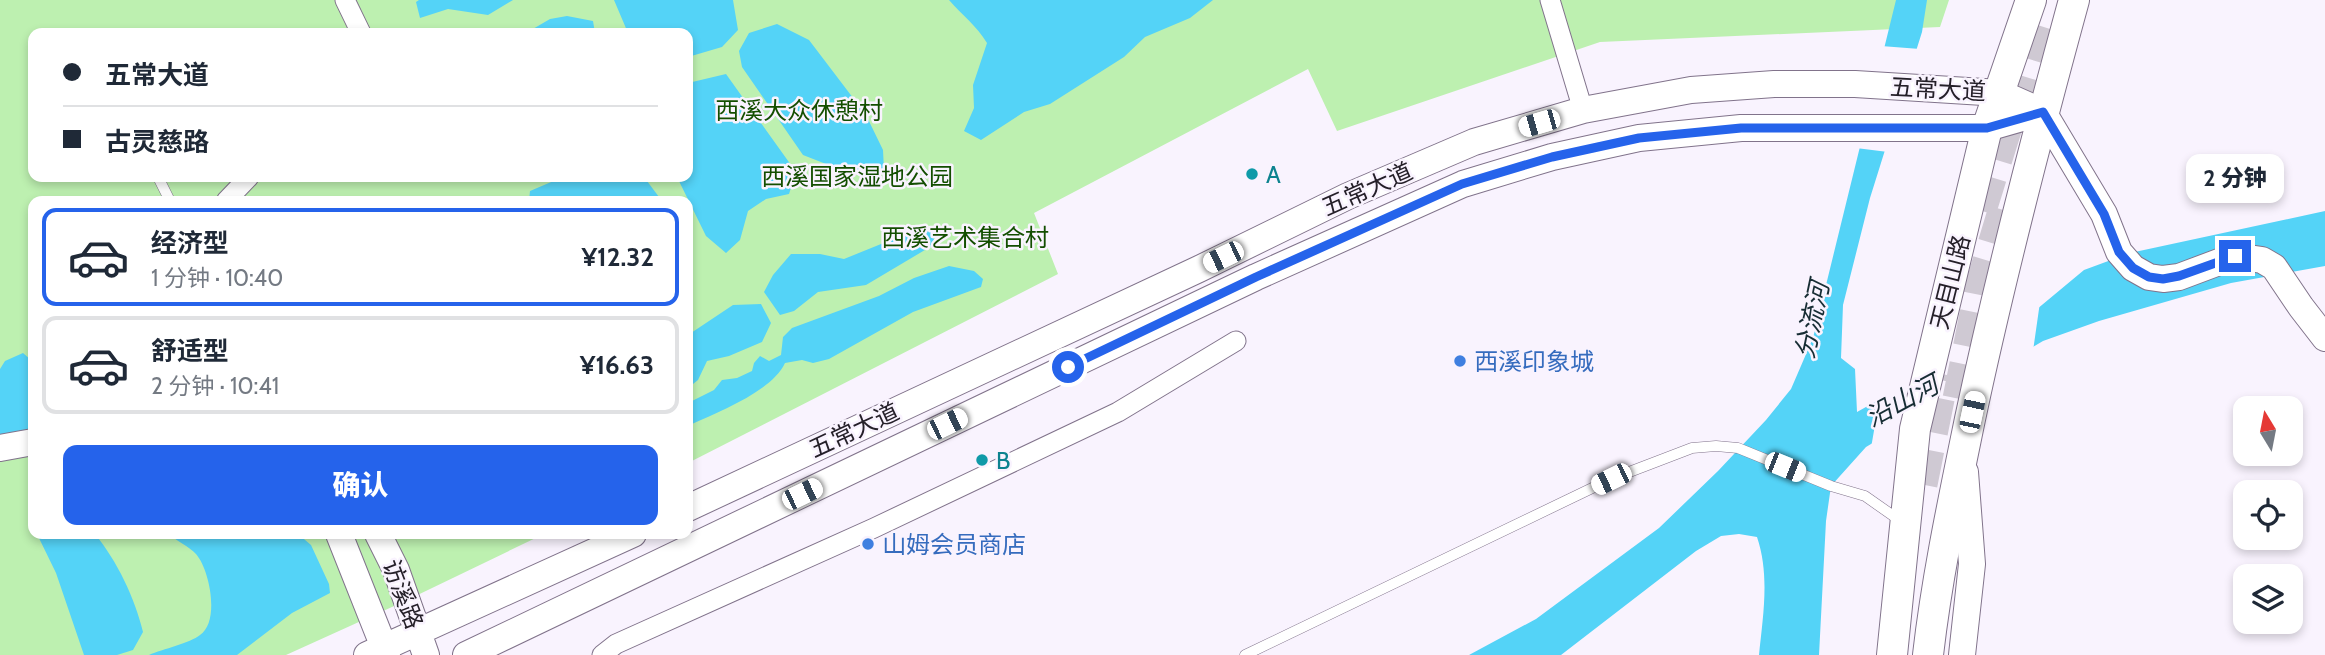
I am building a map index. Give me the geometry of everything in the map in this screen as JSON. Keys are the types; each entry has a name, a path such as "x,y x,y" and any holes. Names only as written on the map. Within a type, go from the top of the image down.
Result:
{"main road":[{"name":"天目山路","path":"1892,655 1915,429 1987,128 2031,0"},
{"name":"天目山路","path":"1928,655 1948,523 1989,330 2074,0"},
{"name":"五常大道","path":"693,506 1186,275 1348,196 1474,142 1583,110 1690,90 1774,83 1856,84 2000,93 2043,112"},
{"name":"五常大道","path":"466,655 1256,277 1462,184 1552,157 1639,138 1741,128 1987,128 2043,112"},
{"path":"2043,112 2104,214 2122,256 2133,268 2149,277 2163,279 2235,256 2262,260 2274,267 2325,338"},
{"path":"0,448 28,443"},
{"name":"天目山路","path":"1962,655 1972,564 1963,453"},
{"path":"341,539 379,652 422,643 623,539"},
{"name":"访溪路","path":"380,539 396,570 422,643"}],"street":[{"path":"345,0 359,28"},
{"path":"1550,0 1583,110"},
{"path":"231,196 244,182"},
{"path":"602,655 616,644 874,528 1118,412 1236,341"}],"lane":[{"path":"1245,655 1611,479 1692,449 1716,446 1738,448 1832,486 1865,495 1905,524"}],"green space":[{"name":"西溪国家湿地公园","path":"0,0 1949,0 1940,27 1600,42 1337,131 1308,69 1034,213 1058,274 693,460 693,196 28,196 28,539 534,539 286,655 0,655"}],"water":[{"path":"513,0 488,15 448,9 420,18 416,2"},
{"path":"614,0 733,0 738,30 722,47 693,56 693,28 626,28"},
{"path":"949,0 1213,0 1190,18 1145,37 1124,57 1050,104 1024,112 981,140 964,131 974,108 973,85 987,43"},
{"name":"沿山河","path":"1896,0 1927,0 1922,32 1870,198 1843,305 1841,358 1855,369 1857,412 2030,315 2084,270 2130,253 2325,211 2325,266 2231,283 2099,321 2043,341 1866,447 1831,486 1826,521 1819,655 1759,655 1764,611 1761,551 1757,537 1739,534 1721,536 1696,551 1561,655 1469,655 1536,619 1659,528 1718,471 1791,389 1813,338"},
{"path":"567,16 593,21 594,28 535,28 550,19"},
{"path":"777,24 809,40 866,115 883,150 884,170 857,172 803,155 742,67 739,51 749,33"},
{"path":"726,74 796,172 789,194 766,199 748,211 740,240 726,253 706,236 693,210 693,196 686,196 679,182 693,182 693,82"},
{"path":"551,182 648,182 658,196 530,196 530,191"},
{"path":"907,229 932,231 935,244 866,285 818,292 794,311 780,315 764,292 773,275 791,254 820,254 844,259 886,242"},
{"path":"949,266 974,271 983,279 981,287 913,312 829,359 813,363 802,360 785,363 769,383 757,391 693,424 693,400 714,390 722,380 737,378 752,371 760,356 769,361 781,355 783,337 792,328 879,296 914,278"},
{"path":"761,304 771,323 762,342 729,356 707,361 698,380 693,384 693,332 733,305"},
{"path":"23,353 28,357 28,432 0,438 0,369 5,361"},
{"path":"39,539 99,539 118,568 140,619 143,632 133,650 117,655 84,655 56,573"},
{"path":"176,539 304,539 311,545 329,584 330,593 292,613 237,655 149,655 196,638 206,628 210,619 209,583 201,562 193,551"}],"pier":[{"path":"1881,46 1920,49 1888,152 1856,148"},
{"path":"2040,302 2033,351 1871,448 1880,396 2028,312"}],"tunnel":[{"path":"1979,210 2038,20"},
{"path":"1960,399 1983,285 2008,202"},
{"path":"1920,484 1942,374"}],"place":[{"name":"A","path":"1252,174"},
{"name":"西溪印象城","path":"1460,361"},
{"name":"B","path":"982,460"},
{"name":"山姆会员商店","path":"868,544"}],"route":[{"path":"1068,367 1256,277 1462,184 1552,157 1639,138 1741,128 1987,128 2043,112 2104,214 2119,252 2133,268 2149,277 2163,279 2235,256"}],"park label":[{"name":"西溪大众休憩村","path":"799,110"},
{"name":"西溪艺术集合村","path":"965,237"}],"water label":[{"name":"分流河","path":"1812,320"}]}
